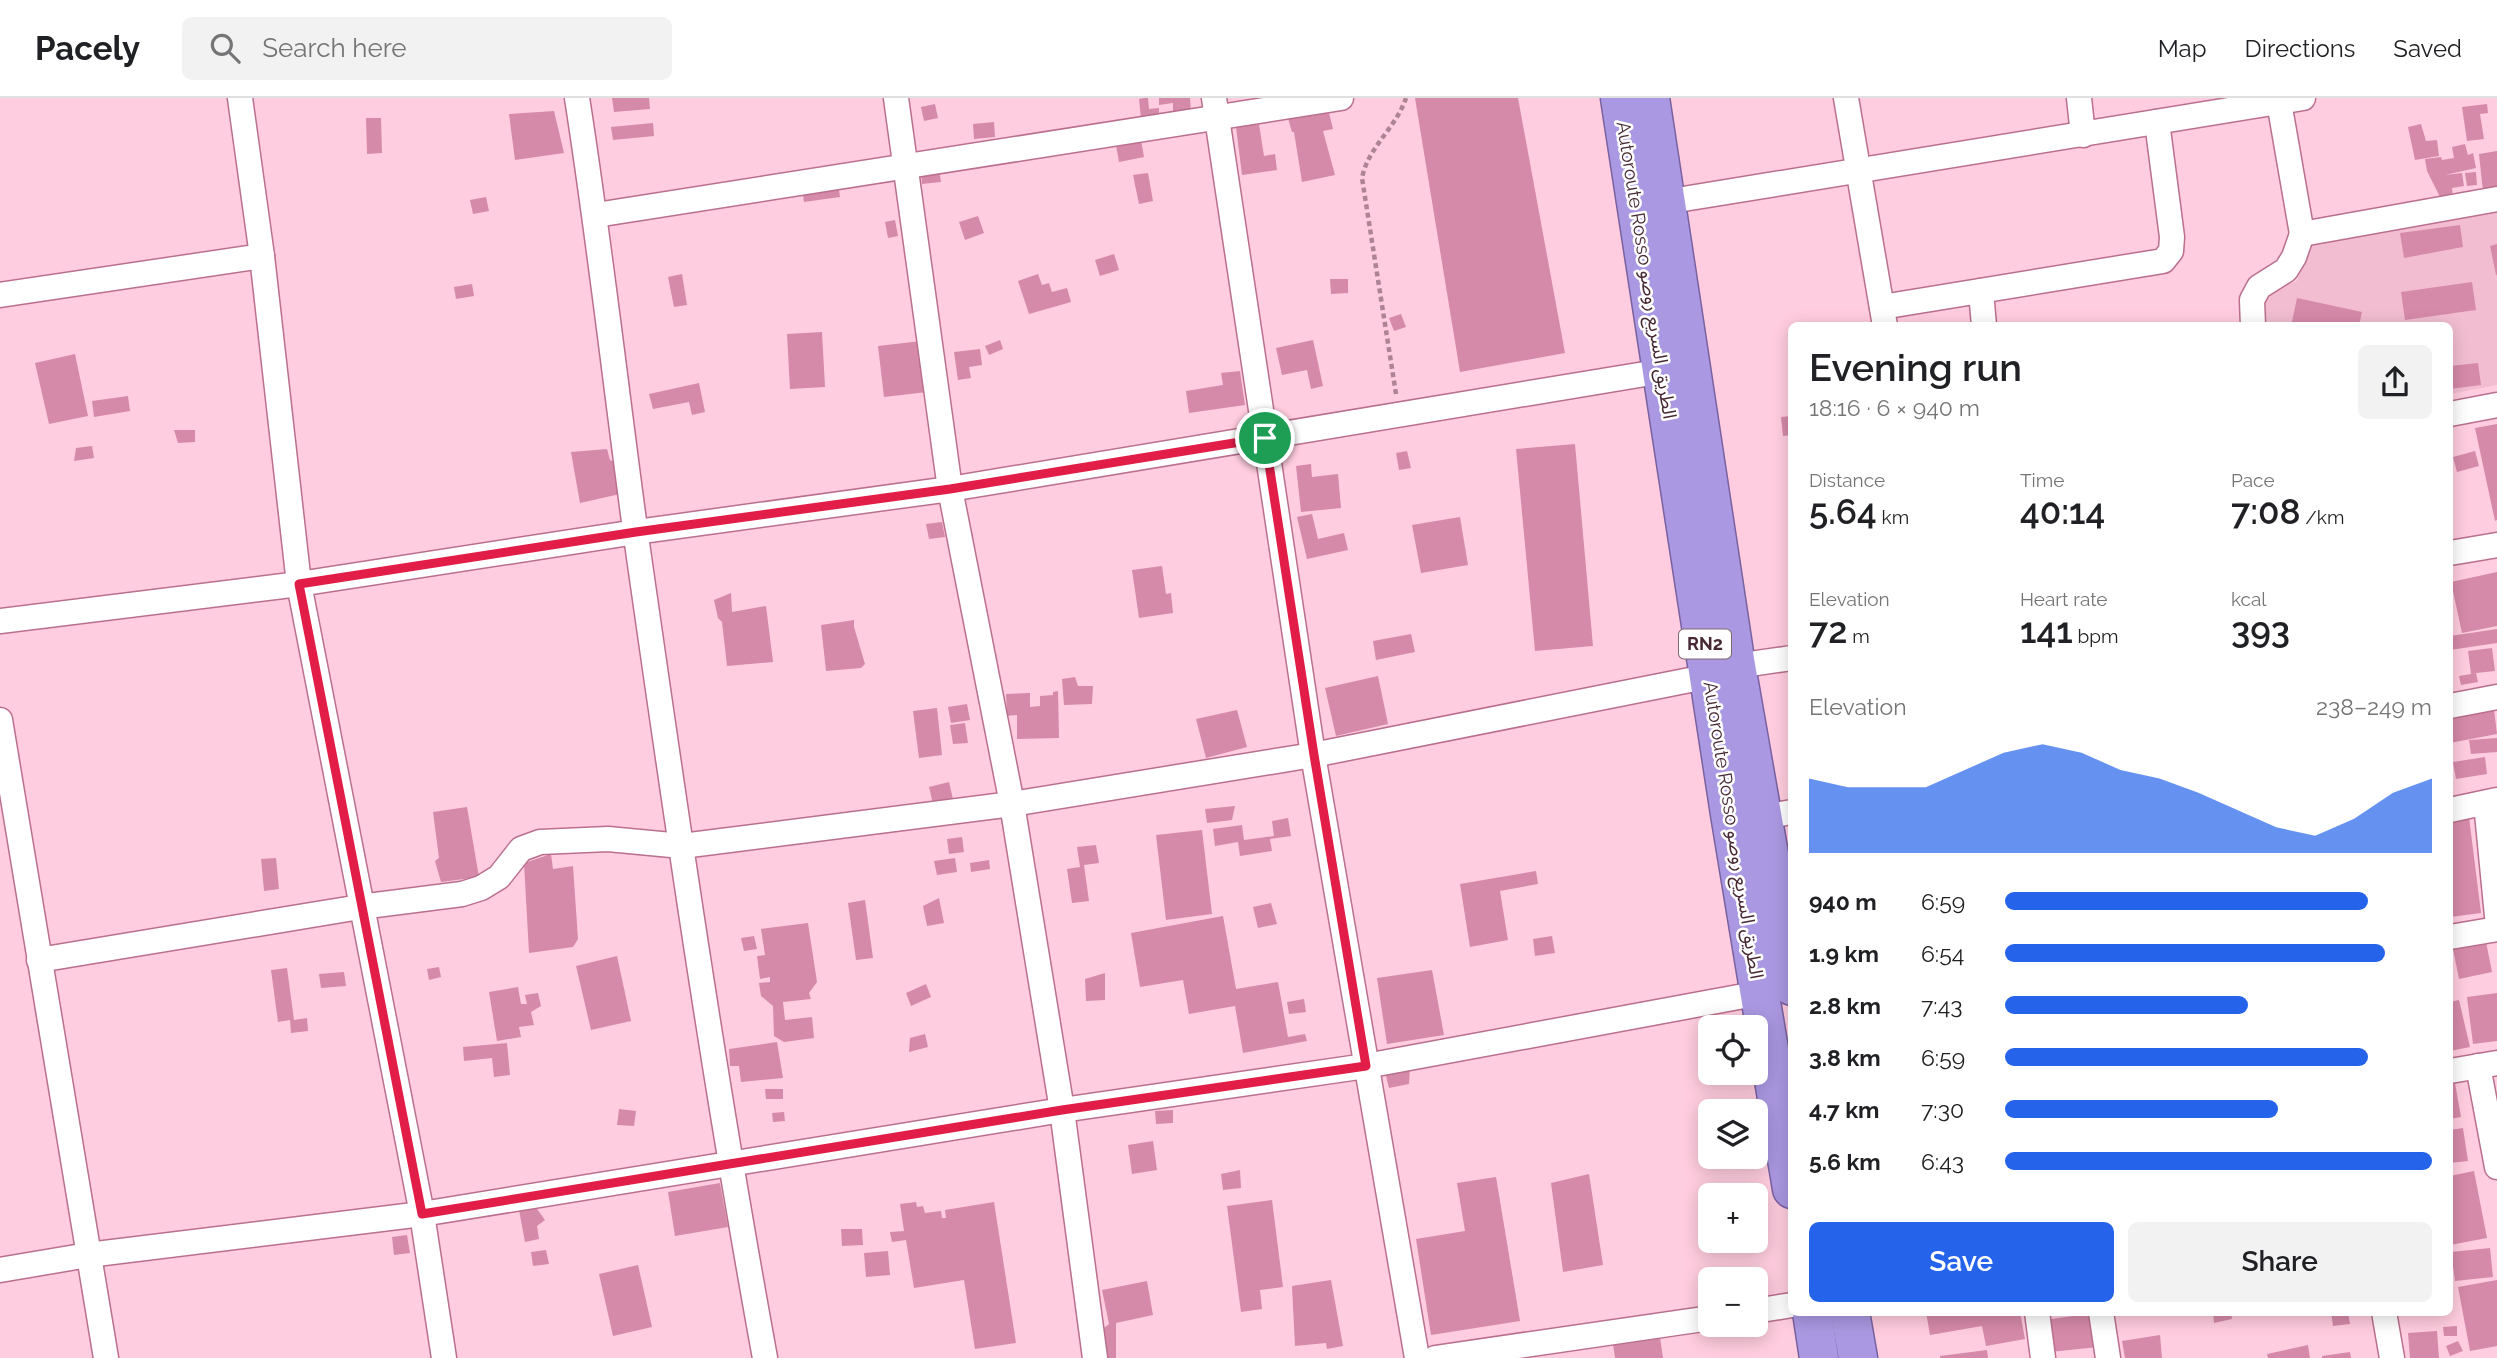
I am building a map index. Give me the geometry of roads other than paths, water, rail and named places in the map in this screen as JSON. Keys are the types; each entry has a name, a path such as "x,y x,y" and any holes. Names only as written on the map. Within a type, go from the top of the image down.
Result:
{"highway":[{"name":"Autoroute Rosso الطريق السريع روصو","path":"1620,98 1663,372 1723,671 1776,989 1788,1139"},
{"name":"Autoroute Rosso الطريق السريع روصو","path":"1650,98 1723,671 1777,814 1776,989"},
{"path":"1813,1316 1819,1358"},
{"path":"1851,1316 1858,1358"}],"street":[{"path":"240,98 262,256 299,584 422,1214 444,1358"},
{"path":"578,98 596,215 636,532 682,846 730,1164 765,1358"},
{"path":"896,98 950,489 1012,804 1062,1110 1095,1358"},
{"path":"596,215 906,166 1215,108 1341,98"},
{"path":"1846,98 1883,316 1980,291 2163,261 2171,251 2172,237 2157,122"},
{"path":"2079,98 2083,135"},
{"path":"1665,202 2083,135 2157,122 2218,105 2291,100 2302,234 2286,270 2259,288 2252,300 2253,322"},
{"path":"1215,108 1314,755 1417,1358"},
{"path":"2302,234 2497,199"},
{"path":"0,295 262,256"},
{"path":"1980,291 1984,322"},
{"path":"0,621 299,584 636,532 950,489 1663,372"},
{"path":"2453,413 2497,405"},
{"path":"2453,552 2497,545"},
{"path":"39,960 360,907 462,894 481,888 499,877 520,849 540,842 608,839 682,846 1012,804 1314,755 1788,659"},
{"path":"2453,705 2497,697"},
{"path":"0,720 106,1358"},
{"path":"2453,809 2492,802 2497,916"},
{"path":"2453,936 2497,929"},
{"path":"0,1270 88,1255 422,1214 1062,1110 1366,1066 1776,989"},
{"path":"2453,1071 2487,1065 2497,1167"},
{"path":"1768,1309 1788,1307"},
{"path":"2038,1316 2043,1358"},
{"path":"2102,1316 2108,1358"},
{"path":"2385,1316 2392,1358"},
{"path":"1435,1358 1698,1320"}]}
